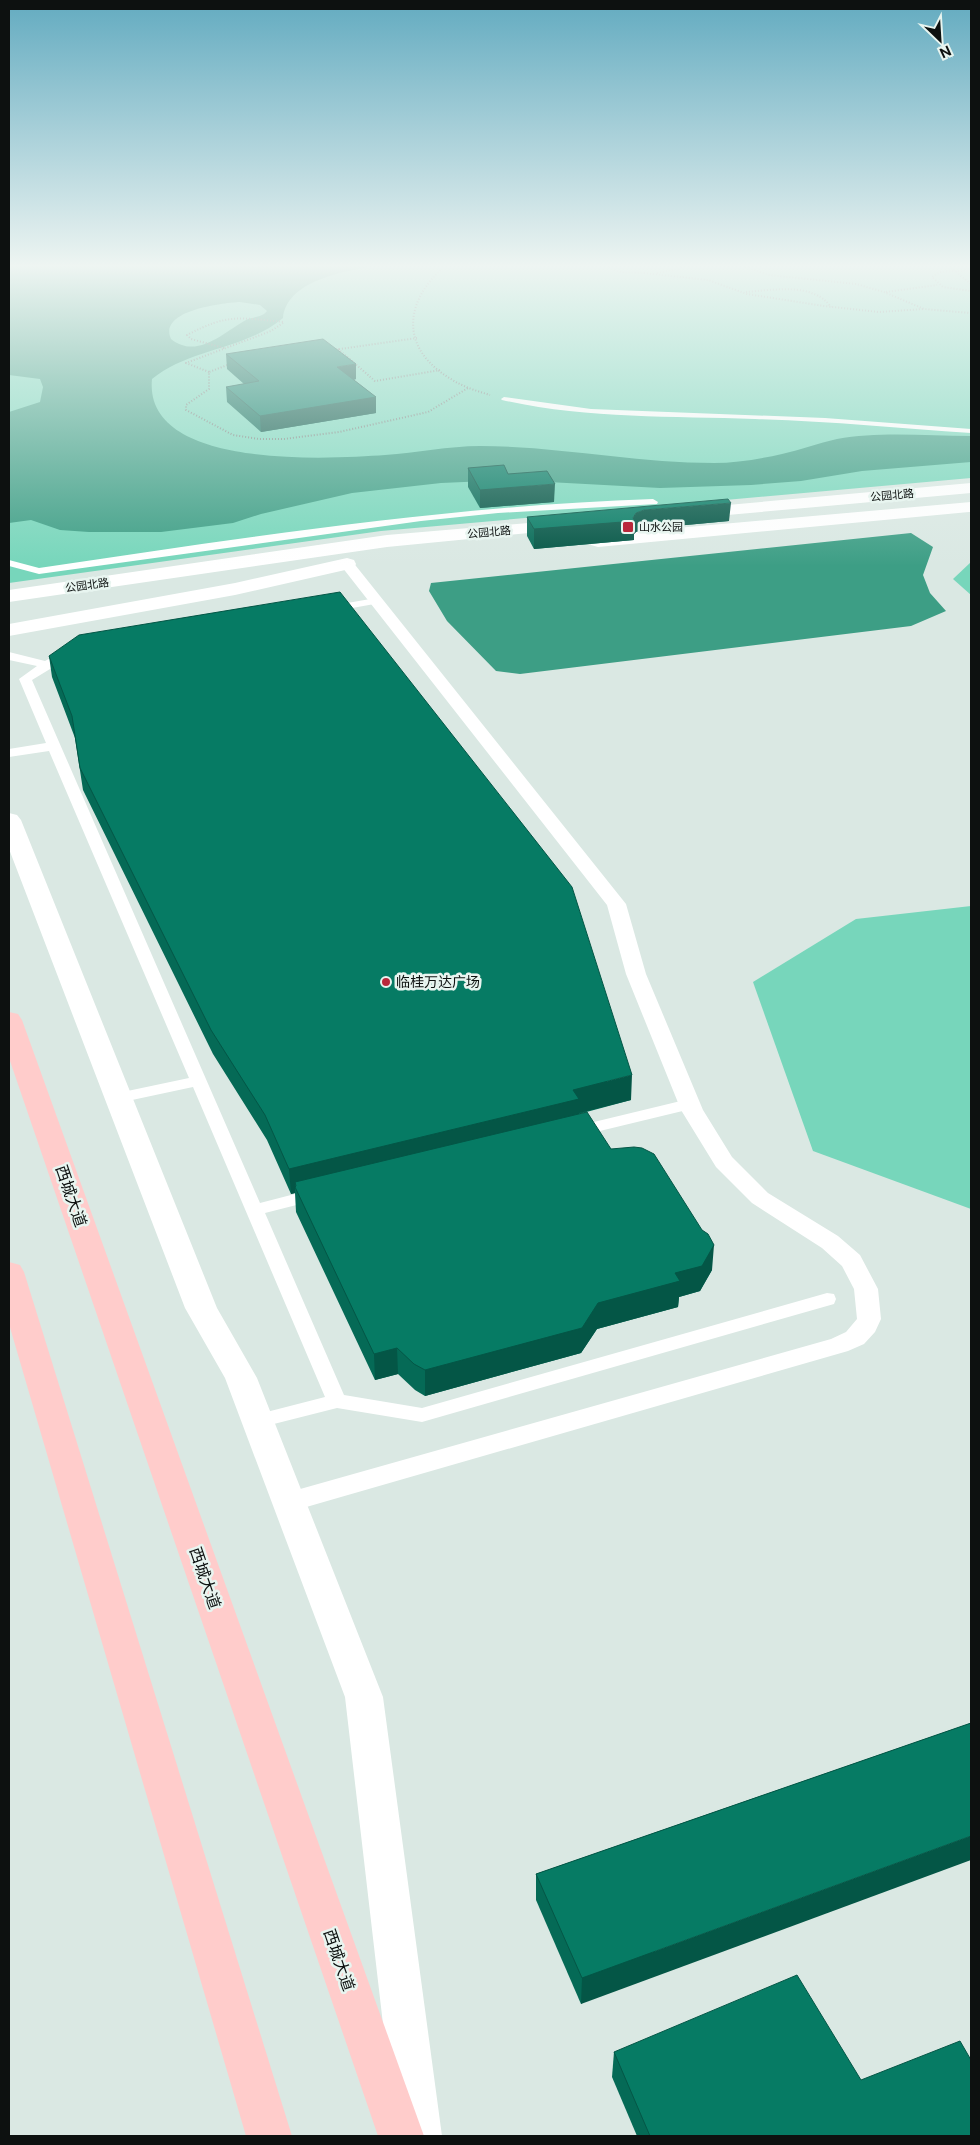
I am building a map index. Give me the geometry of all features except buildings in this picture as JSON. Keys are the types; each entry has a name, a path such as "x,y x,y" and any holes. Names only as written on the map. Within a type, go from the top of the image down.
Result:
{"highway":[{"name":"西城大道","path":"9,1020 401,2136"},
{"path":"9,1272 269,2136"}],"main road":[{"name":"公园北路","path":"605,521 664,511 971,488"},
{"name":"公园北路","path":"578,542 971,507"},
{"name":"公园北路","path":"11,608 387,541 585,523"},
{"name":"公园北路","path":"11,608 144,589 347,564 490,550"},
{"path":"9,630 235,589 347,564"},
{"path":"9,820 200,1308 241,1378 364,1697 419,2136"}],"street":[{"path":"9,563 39,571 401,519 614,503 664,511"},
{"path":"289,1502 839,1345 861,1333 869,1319 869,1303 866,1289 852,1261 830,1242 760,1198 724,1162 689,1104 636,974 616,904 347,564"},
{"path":"318,611 376,601"},
{"path":"84,650 64,653 25,679 337,1401"},
{"path":"9,656 46,665"},
{"path":"9,753 54,746"},
{"path":"118,1098 199,1081"},
{"path":"563,1134 689,1104"},
{"path":"254,1210 332,1191"},
{"path":"258,1421 337,1401 422,1414 827,1299"}],"lane":[{"path":"504,399 547,408 620,413 825,419 971,431"}],"path":[{"path":"194,366 209,372 226,366"},
{"path":"358,366 375,381 440,370"},
{"path":"436,366 446,377 468,388 504,399"},
{"path":"209,372 208,389 186,405 187,412 233,435 259,438 320,436 419,414 435,409 468,388"}],"shaded area":[{"path":"9,366 971,366 971,478 381,531 9,583"},
{"path":"9,366 173,366 152,379 157,409 177,430 207,444 244,453 284,457 358,457 480,446 538,449 655,460 722,463 774,456 837,439 870,435 904,434 971,436 971,462 862,471 801,481 751,485 660,488 511,480 441,483 352,493 261,514 233,523 161,532 60,530 31,520 9,523 9,412 40,402 43,387 40,379 9,375"},
{"path":"911,533 933,547 923,575 930,593 946,611 911,626 520,674 496,671 447,621 429,591 431,583"},
{"path":"971,562 971,595 953,579"},
{"path":"971,906 971,1209 813,1151 753,982 856,919"}],"place":[{"name":"山水公园","path":"628,527"},
{"name":"临桂万达广场","path":"386,982"}]}
